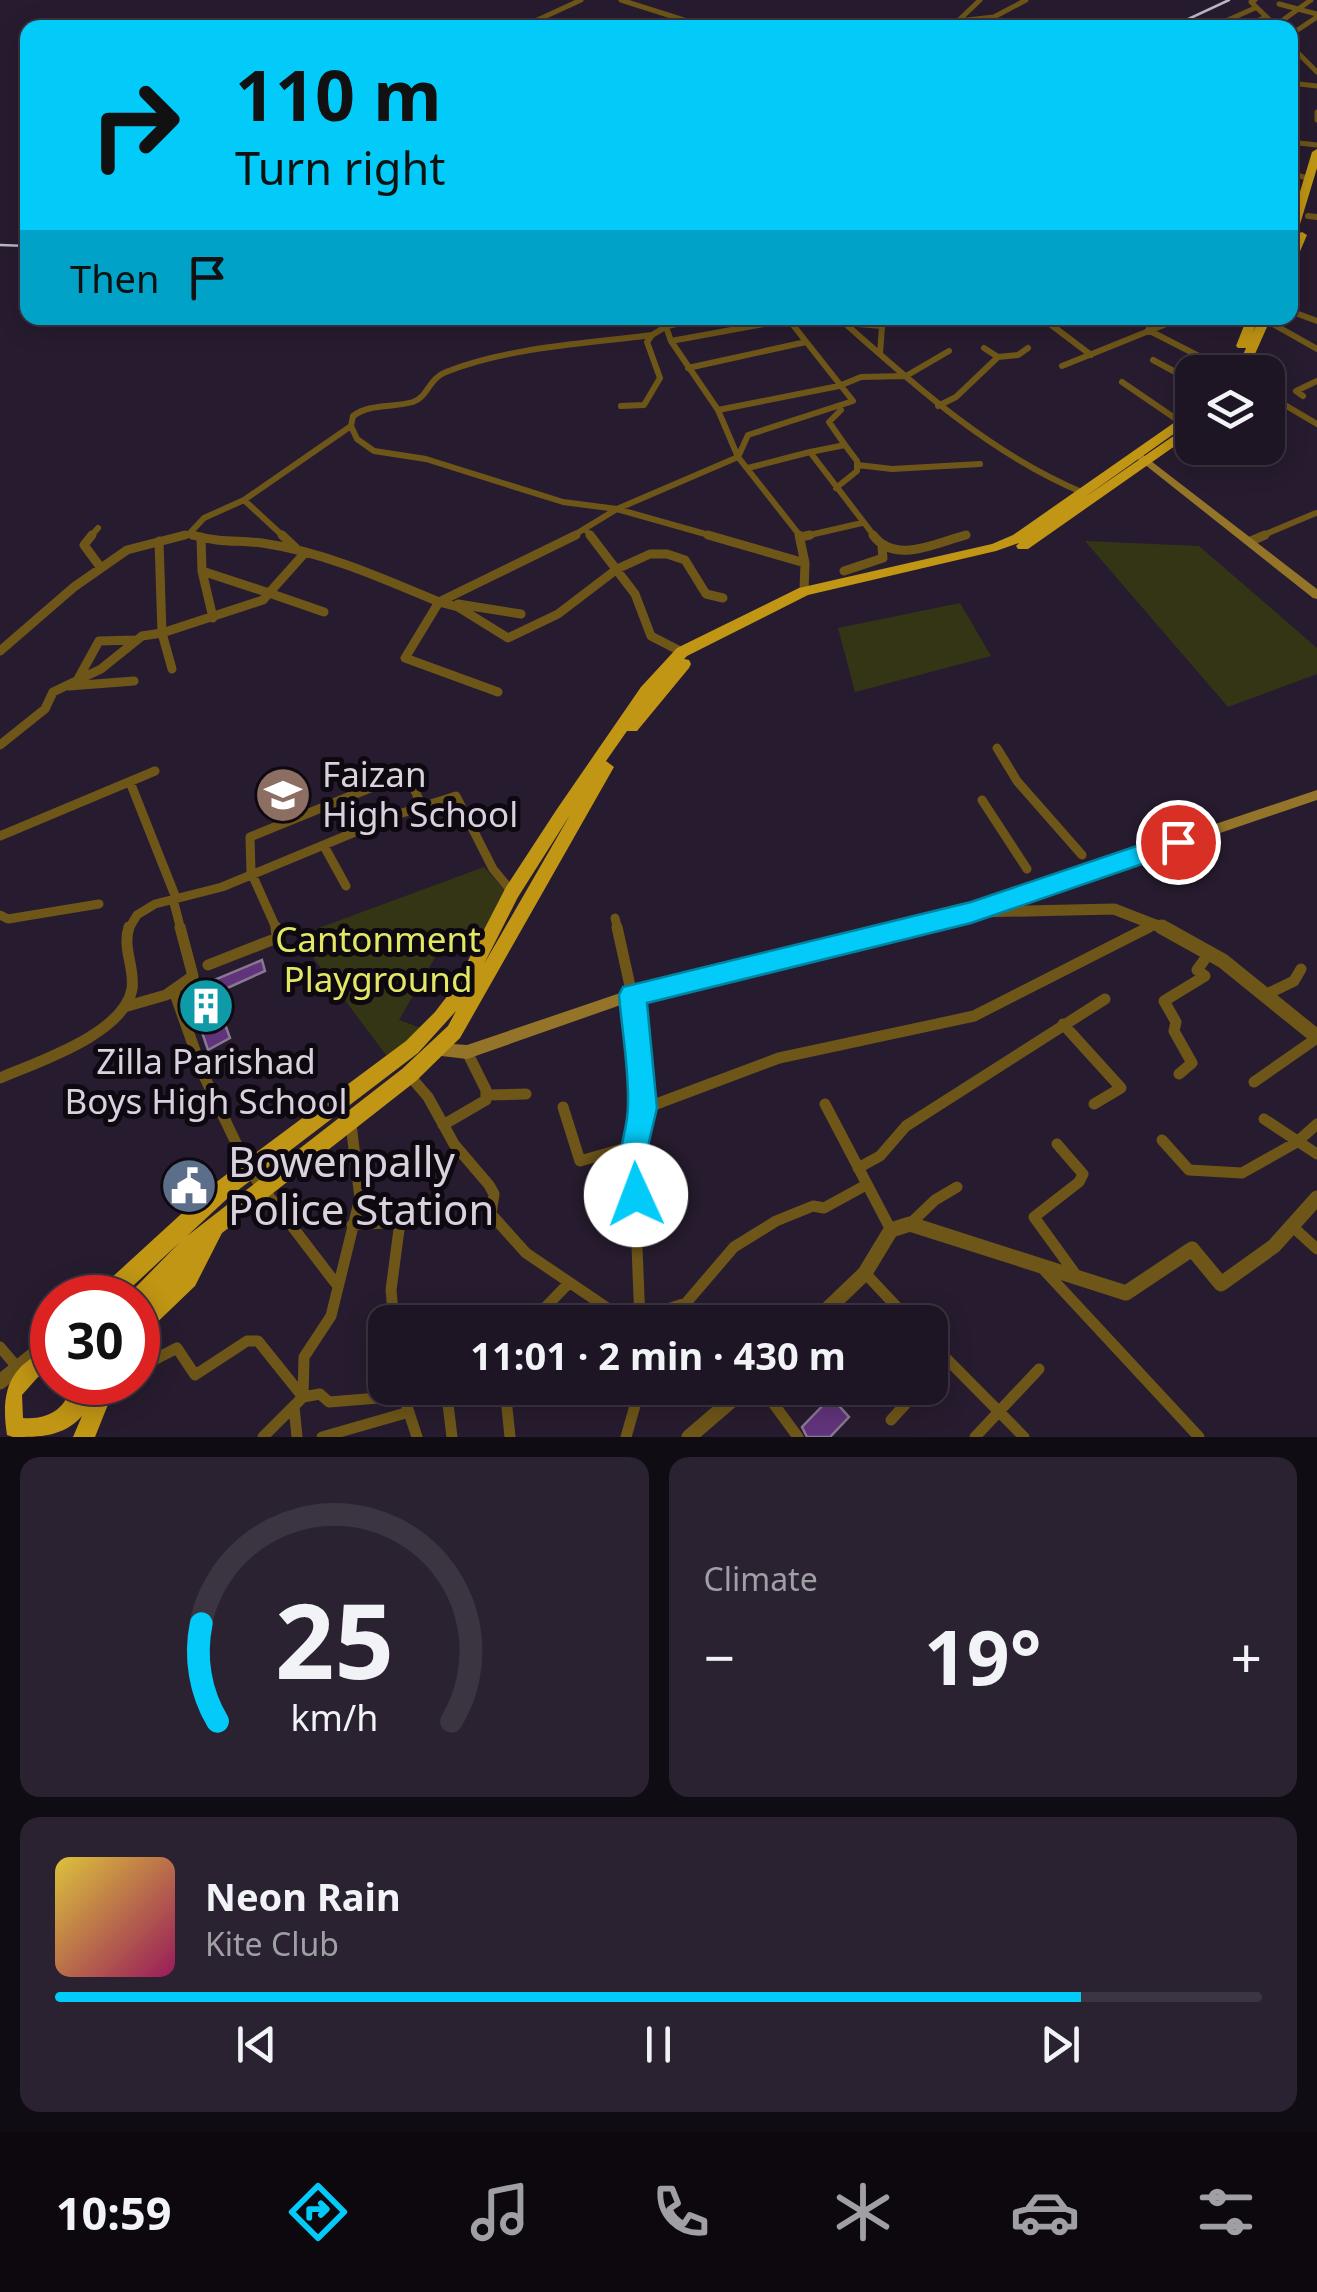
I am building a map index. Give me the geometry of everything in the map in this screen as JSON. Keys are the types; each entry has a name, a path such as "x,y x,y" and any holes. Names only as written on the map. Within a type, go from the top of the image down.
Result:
{"highway":[{"path":"1304,213 1317,148"},
{"path":"1239,355 1253,325"},
{"path":"1246,355 1254,325"},
{"path":"160,1278 216,1225 438,1050 462,1019 626,735 703,646 795,603 994,557 1044,534 1175,432"},
{"path":"128,1275 248,1170 412,1047 441,1018 469,978 512,892 646,691 682,652 804,591 1018,538 1146,454"},
{"path":"160,1306 188,1279 216,1225"},
{"path":"30,1373 8,1406 15,1427 23,1435 53,1433 73,1413 75,1405"},
{"path":"84,1437 97,1405"}],"main road":[{"path":"1146,454 1315,589"},
{"path":"438,1050 467,1052 632,995 971,912 1317,795"}],"street":[{"path":"537,20 580,0"},
{"path":"621,0 685,20"},
{"path":"959,20 980,0"},
{"path":"986,20 1026,0"},
{"path":"1255,0 1251,2 1255,8 1269,20"},
{"path":"1285,20 1311,0"},
{"path":"1257,20 1282,2 1317,16"},
{"path":"1230,20 1255,8"},
{"path":"1298,55 1317,72"},
{"path":"1298,60 1303,58"},
{"path":"1317,112 1317,120"},
{"path":"620,406 644,405 652,394 660,378 648,342 662,325"},
{"path":"666,325 671,341 718,410 738,458 802,537 804,591"},
{"path":"671,341 760,325"},
{"path":"796,325 853,401"},
{"path":"848,325 938,406 1048,478 1084,493"},
{"path":"875,325 882,326 880,354"},
{"path":"1051,325 1091,355"},
{"path":"1062,366 1162,325"},
{"path":"1270,325 1317,349"},
{"path":"1148,330 1197,355"},
{"path":"652,335 490,357 456,366 430,382 423,397 414,402 361,410 353,416 351,426 357,439 374,451 426,459 563,502 617,509 804,563"},
{"path":"688,368 806,342"},
{"path":"984,348 998,357"},
{"path":"938,406 956,401 980,369 998,357 1018,355 1028,348"},
{"path":"718,410 839,386 847,379 866,375 906,377 949,351"},
{"path":"1153,360 1175,372"},
{"path":"1302,396 1296,391 1317,381"},
{"path":"1122,382 1175,414"},
{"path":"853,401 834,413 828,422 858,465"},
{"path":"498,692 405,658 439,602 586,530 617,509 738,458 748,435 853,401"},
{"path":"1285,405 1317,424"},
{"path":"189,534 204,518 244,500 351,426"},
{"path":"748,468 845,445"},
{"path":"810,452 882,547 884,558 844,571"},
{"path":"858,465 920,468 980,464"},
{"path":"836,488 854,476 858,465"},
{"path":"244,500 303,555"},
{"path":"1251,541 1316,512"},
{"path":"802,537 862,522"},
{"path":"98,528 84,545 100,568"},
{"path":"586,530 635,594 652,636 682,652"},
{"path":"0,651 127,550 189,534 224,544 260,544 351,565 439,602 521,614"},
{"path":"882,547 894,552 966,536"},
{"path":"200,537 202,572 213,618"},
{"path":"159,541 162,633 172,669"},
{"path":"455,603 490,632 508,638 557,615 596,588 608,572 646,553 676,555 684,560 706,594 723,598"},
{"path":"78,678 99,641 136,640 263,600 303,555"},
{"path":"202,572 324,612"},
{"path":"0,744 45,709 53,692 112,661 136,640"},
{"path":"61,686 134,680"},
{"path":"997,748 1017,781 1082,856"},
{"path":"0,836 155,771"},
{"path":"208,965 278,938 253,877 246,846 250,837 407,773 422,804"},
{"path":"124,1007 174,991 193,976 174,898 130,782"},
{"path":"0,1078 102,1032 124,1007 133,976 124,950 129,928 138,913 174,898 194,897 253,877 422,804 456,796 492,869 512,892"},
{"path":"982,800 1027,869"},
{"path":"324,846 346,886"},
{"path":"0,915 8,919 99,904"},
{"path":"971,912 1114,909 1211,950 1317,1038 1254,1082"},
{"path":"615,918 632,995 643,1108 633,1146 641,1305"},
{"path":"643,1108 779,1058 974,1016 1156,924"},
{"path":"1180,1074 1192,1062 1174,1031 1176,1022 1164,1001 1204,976 1197,970 1211,950"},
{"path":"1267,994 1294,980 1302,970"},
{"path":"174,991 204,1076 248,1170 337,1285"},
{"path":"858,1168 880,1156 906,1126 1105,999"},
{"path":"1063,1024 1121,1088 1094,1104"},
{"path":"443,1126 484,1103 487,1095 467,1052"},
{"path":"410,1075 494,1194 492,1214 526,1253 595,1305"},
{"path":"487,1095 526,1094"},
{"path":"825,1104 891,1230"},
{"path":"563,1107 580,1161 633,1146"},
{"path":"1264,1119 1317,1154"},
{"path":"297,1437 304,1357 331,1316 360,1198 350,1120"},
{"path":"1162,1140 1189,1170 1242,1173 1297,1142 1317,1124"},
{"path":"1057,1144 1082,1174 1079,1182 1034,1217 1078,1277"},
{"path":"681,1305 734,1247 776,1221 813,1206 824,1208 866,1185"},
{"path":"832,1305 865,1274 891,1230 910,1224 934,1200 958,1186"},
{"path":"910,1224 1044,1270 1126,1293 1192,1249 1221,1284 1242,1272 1294,1228 1317,1198"},
{"path":"352,1225 400,1222 390,1290 392,1305"},
{"path":"1294,1228 1317,1249"},
{"path":"1044,1270 1199,1437"},
{"path":"865,1274 895,1305"},
{"path":"552,1305 568,1284"},
{"path":"160,1357 178,1348 195,1375 247,1340 258,1341 299,1402"},
{"path":"0,1347 30,1359"},
{"path":"948,1361 1024,1437"},
{"path":"0,1382 30,1366"},
{"path":"975,1437 1039,1369"},
{"path":"263,1437 299,1402 320,1394 330,1402 368,1397"},
{"path":"407,1405 418,1437"},
{"path":"448,1405 452,1437"},
{"path":"507,1405 510,1437"},
{"path":"626,1437 635,1405"},
{"path":"689,1437 726,1405"},
{"path":"772,1405 789,1434"},
{"path":"891,1420 905,1405"},
{"path":"322,1437 409,1412"}],"green space":[{"path":"1085,541 1199,546 1317,648 1317,674 1228,707"},
{"path":"960,603 991,656 855,692 838,628"},
{"name":"Cantonment Playground","path":"484,867 507,893 479,939 452,928 399,1020 429,1031 392,1063 297,936"}],"building":[{"name":"Zilla Parishad Boys High School","path":"262,960 265,971 214,994 230,1038 208,1050 188,991"},
{"path":"823,1405 838,1405 849,1417 830,1437 807,1437 802,1427"}],"railway":[{"path":"1186,20 1229,0"},
{"path":"0,245 20,246"}],"place":[{"name":"Faizan High School","path":"283,795"},
{"name":"Zilla Parishad Boys High School","path":"206,1006"},
{"name":"Bowenpally Police Station","path":"189,1186"}],"route":[{"path":"636,1195 633,1146 643,1108 632,995 736,966 971,912 1178,842"}]}
